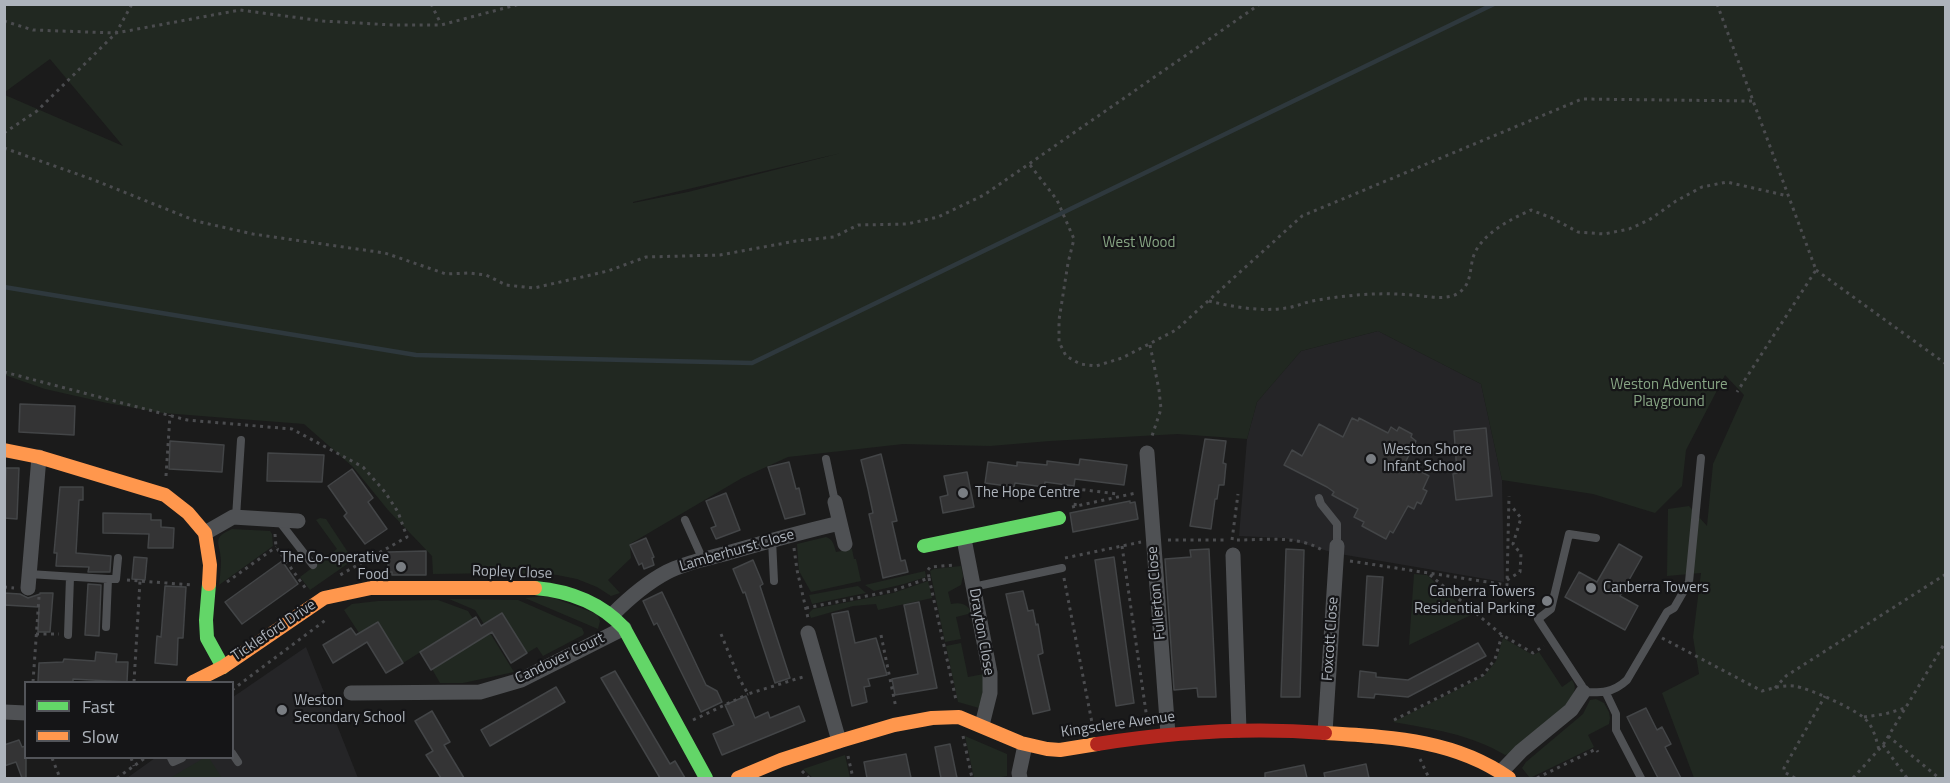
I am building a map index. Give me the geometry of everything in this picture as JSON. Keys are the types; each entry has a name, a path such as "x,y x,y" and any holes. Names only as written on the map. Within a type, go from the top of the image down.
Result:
{"street":[{"path":"4,450 39,457 165,495 188,513 205,533 210,565 207,638 223,667"},
{"name":"Fullerton Close","path":"1147,453 1168,734"},
{"path":"32,579 39,457"},
{"path":"835,502 845,544"},
{"path":"205,533 233,517 298,521"},
{"path":"924,546 1059,518"},
{"name":"Lamberhurst Close","path":"612,615 630,597 651,581 668,572 792,534 840,523"},
{"name":"Drayton Close","path":"964,539 990,673 990,693 982,725"},
{"path":"1233,547 1239,729"},
{"name":"Foxcott Close","path":"1325,732 1337,553"},
{"name":"Ropley Close","path":"320,600 370,588 524,587 556,590 581,597 612,615 624,628 706,778"},
{"name":"Tickleford Drive","path":"195,681 223,667 320,600"},
{"name":"Candover Court","path":"351,693 480,692 521,680 624,628"},
{"path":"808,633 842,740"},
{"path":"1505,775 1521,751 1571,710 1583,692"},
{"path":"4,712 24,713"},
{"name":"Kingsclere Avenue","path":"738,778 794,755 929,717 959,717 1025,745 1043,750 1060,750 1168,734 1239,729 1325,732 1421,742 1461,751 1482,760 1505,775"},
{"path":"1020,778 1019,772 1025,745"}],"lane":[{"path":"236,517 241,440"},
{"path":"1596,538 1569,534 1551,609 1538,619 1582,686 1583,692 1606,693 1618,688 1627,680 1667,612 1674,608 1689,582 1701,458"},
{"path":"826,459 835,502"},
{"path":"1319,498 1337,524 1337,553"},
{"path":"276,520 313,566"},
{"path":"685,520 703,560"},
{"path":"772,540 774,581"},
{"path":"106,627 112,579 118,558"},
{"path":"973,587 1062,568"},
{"path":"32,579 70,577 112,579"},
{"path":"68,635 70,577"},
{"path":"1606,693 1616,714 1617,730 1641,778"},
{"path":"234,756 238,762"}],"path":[{"path":"4,133 37,111 116,33 132,4"},
{"path":"431,4 441,25"},
{"path":"4,21 33,30 116,33 240,10 323,21 441,25 520,4"},
{"path":"4,148 94,180 196,222 253,234 385,253 446,274 486,275 506,285 534,288 608,271 646,257 720,255 796,241 834,237 858,225 906,224 938,217 984,195 1030,165 1260,4"},
{"path":"1717,4 1816,270 1946,364"},
{"path":"1030,165 1058,200 1074,240 1059,320 1059,342 1066,356 1080,364 1096,366 1122,358 1176,330 1302,216 1582,99 1752,101"},
{"path":"1209,301 1230,306 1286,308 1347,295 1389,293 1450,298 1464,288 1471,273 1473,256 1485,238 1509,219 1531,210 1578,232 1604,234 1629,229 1649,220 1676,201 1702,187 1727,182 1788,196"},
{"path":"1737,392 1816,270"},
{"path":"1147,453 1161,409 1160,390 1150,345"},
{"path":"165,495 170,415"},
{"path":"1075,506 1077,489 1123,495"},
{"path":"1059,518 1060,510 1150,491"},
{"path":"1233,547 1238,494"},
{"path":"1097,744 1060,559 1153,540 1233,547 1286,540 1428,573 1507,585 1509,496"},
{"path":"1507,580 1520,572 1521,554 1514,544 1514,539 1521,518 1513,508 1508,508"},
{"path":"276,520 276,547 320,600"},
{"path":"792,534 796,570 810,626 808,633"},
{"path":"1122,546 1149,737"},
{"path":"112,579 218,588 276,547"},
{"path":"969,565 930,567 928,570 972,778"},
{"path":"1428,573 1502,635 1533,653"},
{"path":"1775,688 1786,676 1946,574"},
{"path":"806,608 892,591 929,578"},
{"path":"32,579 36,634 33,681"},
{"path":"134,681 140,581"},
{"path":"234,689 333,615"},
{"path":"1655,633 1762,691 1797,687 1825,696 1864,717 1874,731 1879,750"},
{"path":"36,634 68,635"},
{"path":"721,634 748,694"},
{"path":"881,635 900,724"},
{"path":"1382,738 1386,724 1484,675 1495,659 1502,635"},
{"path":"1853,778 1883,745 1944,648 1946,641"},
{"path":"678,727 748,694 819,672"},
{"path":"1795,778 1784,772 1784,768 1825,696"},
{"path":"1864,717 1905,708"},
{"path":"1888,736 1939,778"},
{"path":"842,740 853,778"},
{"path":"1883,745 1906,778"},
{"path":"1537,778 1596,749 1598,752"},
{"path":"52,759 60,778"},
{"path":"131,759 134,766"},
{"path":"117,778 144,759"}],"shaded area":[{"name":"Weston Shore Infant School","path":"1378,331 1481,384 1502,480 1504,582 1334,553 1285,538 1239,536 1247,439 1257,402 1301,351"},
{"name":"Weston Secondary School","path":"306,647 358,778 127,778 154,759 234,759 234,696"}],"green space":[{"name":"West Wood","path":"4,5 1945,5 1945,778 1694,778 1662,693 1699,674 1693,637 1701,573 1667,576 1668,509 1689,506 1707,526 1713,464 1744,395 1725,375 1686,450 1682,486 1655,513 1593,494 1502,480 1481,384 1378,331 1301,351 1257,402 1247,439 1178,434 990,446 903,444 788,457 742,478 630,544 631,558 608,580 620,593 611,596 577,579 557,575 433,574 432,556 388,510 353,467 304,424 163,413 45,389 5,375 5,95 123,146 50,59 5,92","holes":["841,153 688,192 633,203"]},
{"path":"326,519 353,560 310,590 300,577 337,549 316,520"},
{"path":"232,529 270,531 273,546 219,585 221,560 218,541 221,535"},
{"path":"826,537 832,541 836,552 852,549 861,581 811,592 799,571 797,544"},
{"path":"961,566 963,576 961,585 948,592 951,604 963,604 972,613 956,617 961,639 945,642 930,571"},
{"path":"925,571 926,577 874,591 865,585"},
{"path":"1414,574 1427,575 1471,615 1409,645"},
{"path":"928,581 932,598 878,610 876,604 853,606 811,618 809,613 813,609 893,593"},
{"path":"858,586 866,593 812,604 809,595"},
{"path":"548,596 597,614 600,621 598,629 525,598"},
{"path":"449,599 518,600 582,628 584,633 543,656 537,647 527,653 502,613 484,624 475,610"},
{"path":"438,600 468,611 473,619 403,663 378,622 359,633 344,610 352,604 378,601"},
{"path":"490,633 514,672 463,683 440,683 432,669"},
{"path":"1503,638 1533,655 1539,652 1562,687 1572,680 1575,687 1569,701 1562,709 1509,754 1505,755 1478,742 1451,733 1393,722 1484,676 1496,661"},
{"path":"961,643 968,677 984,674 985,683 979,708 958,702 946,646"},
{"path":"1596,699 1604,703 1610,718 1609,724 1588,735 1594,747 1530,778 1522,768 1526,762 1583,714 1590,700"},
{"path":"965,736 1007,754 1007,776 974,778"},
{"path":"845,755 850,778 813,778 803,769"},
{"path":"202,759 210,759 222,778 170,778"}],"building":[{"path":"20,404 75,406 74,435 19,432"},
{"name":"Weston Shore Infant School","path":"1352,418 1358,421 1359,418 1388,433 1391,427 1397,431 1399,427 1412,434 1411,437 1416,441 1405,463 1429,476 1423,489 1427,491 1421,504 1417,502 1414,509 1408,506 1393,533 1390,531 1386,539 1362,526 1364,522 1354,517 1358,509 1332,495 1334,492 1327,487 1284,465 1292,450 1302,456 1319,424 1343,437"},
{"path":"1486,428 1492,496 1456,500 1453,474 1457,473 1454,431"},
{"path":"1205,439 1226,441 1223,463 1226,464 1224,485 1219,485 1211,529 1190,526"},
{"path":"170,441 224,445 222,472 169,469"},
{"path":"268,453 324,455 322,482 267,481"},
{"path":"881,454 897,521 892,522 901,561 905,560 908,572 883,578 869,514 873,513 861,460"},
{"path":"1080,459 1127,465 1124,485 1075,479 1074,486 1045,482 1044,487 1015,483 1014,487 985,483 988,462 1017,466 1017,462 1047,465 1047,461 1079,465"},
{"path":"789,462 796,489 799,488 805,514 785,519 768,467"},
{"path":"6,468 19,468 17,519 4,518"},
{"path":"352,469 373,498 368,502 387,529 365,544 344,516 347,513 328,486"},
{"name":"The Hope Centre","path":"967,472 974,507 943,513 940,497 948,495 944,476"},
{"path":"60,487 83,487 83,500 79,500 76,553 111,556 110,572 88,572 89,567 56,566 57,553 54,553"},
{"path":"726,493 740,530 716,539 711,528 716,526 706,501"},
{"path":"1130,501 1130,503 1135,502 1138,519 1073,532 1070,513"},
{"path":"103,513 151,514 151,520 161,520 161,527 174,528 173,548 148,548 149,534 103,533"},
{"path":"646,538 654,557 652,558 654,565 644,569 642,563 639,565 630,545"},
{"name":"Canberra Towers","path":"1619,544 1642,557 1620,596 1638,606 1625,630 1565,597 1579,572 1597,582"},
{"path":"1209,549 1216,697 1198,697 1197,688 1174,690 1165,559 1191,557 1190,550"},
{"path":"1286,549 1304,550 1300,697 1281,697"},
{"name":"The Co-operative Food","path":"426,551 426,575 392,575 392,572 388,572 388,552"},
{"path":"134,557 147,558 145,580 132,579"},
{"path":"1114,557 1134,703 1116,706 1095,560"},
{"path":"753,560 763,584 760,586 790,678 775,683 745,592 743,593 733,569"},
{"path":"282,561 298,584 242,624 225,602"},
{"path":"1367,576 1383,577 1378,646 1363,645"},
{"path":"88,584 101,585 99,636 85,635"},
{"path":"165,586 186,587 183,638 178,638 177,665 155,663 157,636 161,637"},
{"path":"1023,591 1028,611 1033,610 1036,625 1038,624 1043,653 1038,655 1050,710 1033,714 1006,594"},
{"path":"662,592 706,685 717,691 722,702 701,712 657,623 654,625 643,601"},
{"path":"4,593 20,594 28,598 40,593 53,593 50,632 38,632 39,607 4,605"},
{"path":"919,602 937,688 895,695 892,679 918,674 904,605"},
{"path":"848,611 855,643 876,638 887,675 868,679 870,686 864,687 867,702 852,706 832,614"},
{"path":"502,613 527,653 511,663 492,632 431,670 420,652 476,617 481,626"},
{"path":"378,622 403,663 386,673 367,642 333,663 323,645 351,628 356,635"},
{"path":"1478,643 1486,656 1408,697 1375,694 1374,698 1358,697 1360,671 1376,673 1376,677 1408,680"},
{"path":"96,652 117,654 116,662 128,662 127,681 73,679 73,681 38,681 39,663 63,662 64,659 95,661"},
{"path":"615,671 670,764 675,761 685,778 660,778 601,678"},
{"path":"556,687 565,702 490,746 481,730"},
{"path":"746,696 755,718 768,712 770,718 799,706 805,721 722,755 713,734 734,725 725,705"},
{"path":"1646,708 1657,730 1662,727 1671,744 1665,747 1681,778 1658,778 1627,717"},
{"path":"432,711 450,742 444,745 464,778 441,778 426,755 433,751 415,721"},
{"path":"19,740 22,747 24,746 26,778 22,778 16,762 4,766 4,745"},
{"path":"950,744 957,778 941,778 935,747"},
{"path":"906,754 911,778 867,778 864,762"},
{"path":"1366,764 1369,778 1325,778 1324,773"},
{"path":"1304,765 1307,778 1265,778 1265,773"}],"waterway":[{"path":"4,287 416,355 752,363 1494,4"}],"traffic: fast":[{"path":"924,546 1059,518"},
{"path":"209,584 207,638 223,667"},
{"path":"535,588 584,599 605,611 624,628 706,778"}],"traffic: slow":[{"path":"4,450 39,457 165,495 188,513 205,533 210,565 209,584"},
{"path":"195,681 223,667 324,598 371,588 535,588"},
{"path":"738,778 781,760 840,741 894,725 932,718 959,717 1021,743 1047,749 1060,750 1097,744"},
{"path":"1325,733 1421,742 1466,755 1509,778"}],"traffic: jam":[{"path":"1097,744 1154,736 1211,732 1268,730 1325,733"}],"place":[{"name":"Weston Shore Infant School","path":"1371,459"},
{"name":"The Hope Centre","path":"963,493"},
{"name":"The Co-operative Food","path":"401,567"},
{"name":"Canberra Towers","path":"1591,588"},
{"name":"Canberra Towers Residential Parking","path":"1547,601"},
{"name":"Weston Secondary School","path":"282,710"}],"park label":[{"name":"Weston Adventure Playground","path":"1669,394"}]}
